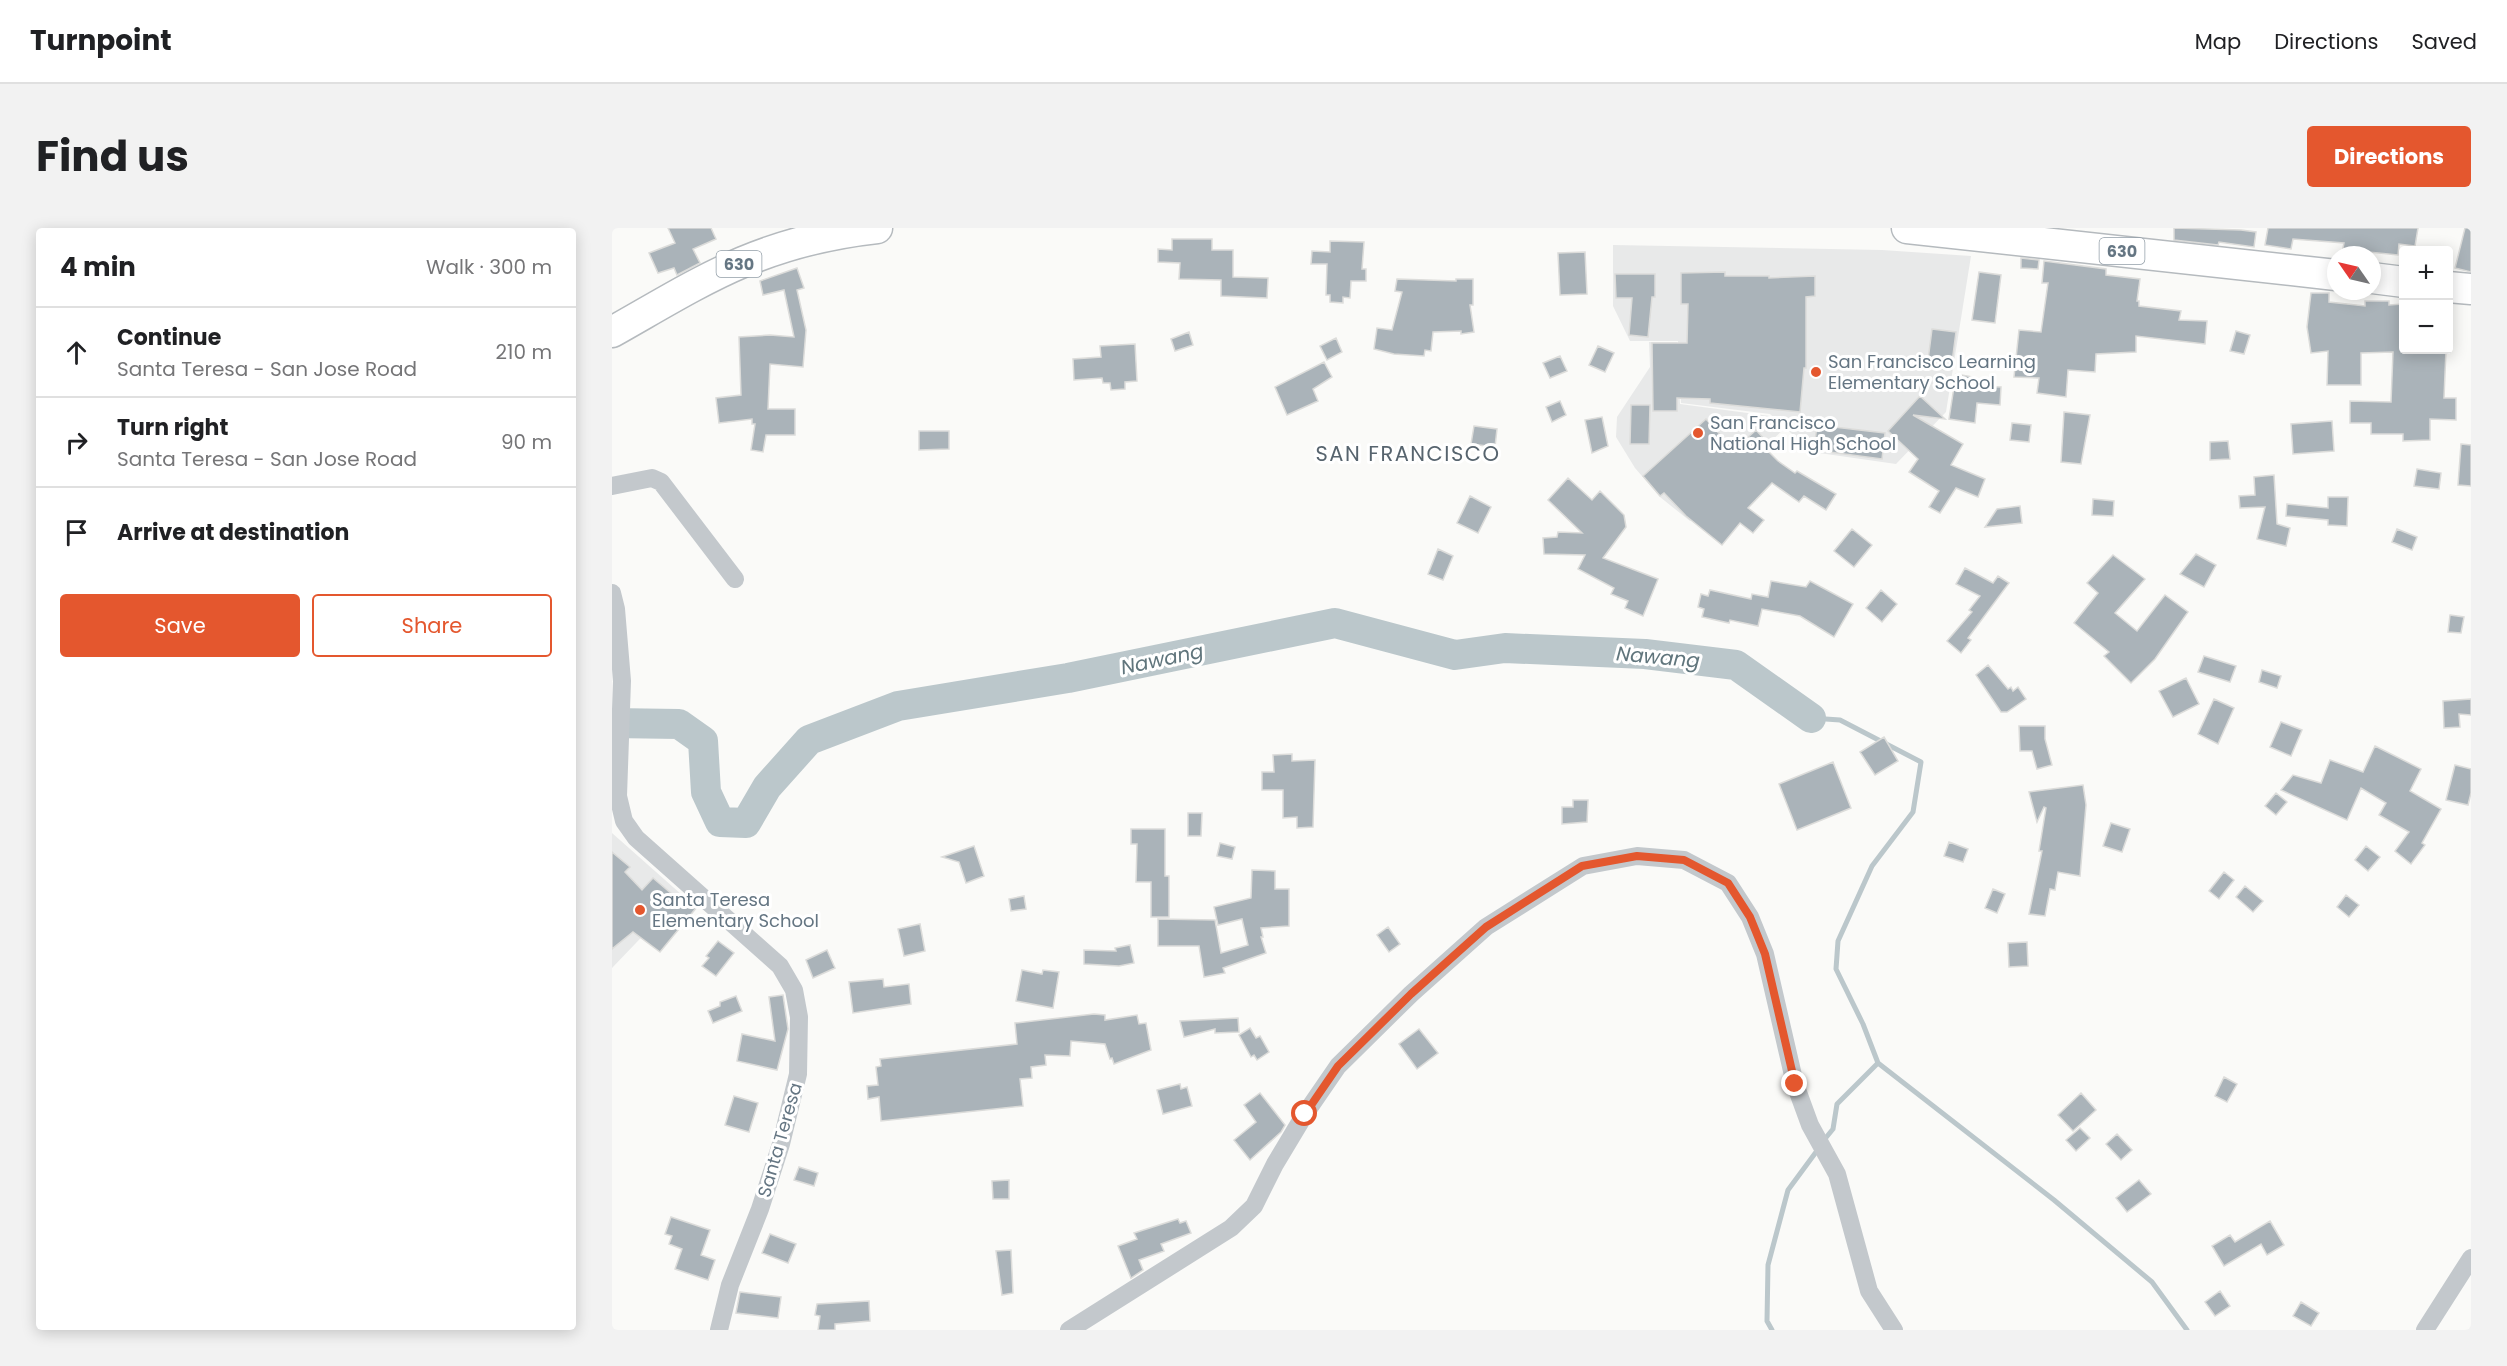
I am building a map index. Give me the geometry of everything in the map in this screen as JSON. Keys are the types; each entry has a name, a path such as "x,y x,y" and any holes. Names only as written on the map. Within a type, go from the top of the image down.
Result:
{"main road":[{"name":"630","path":"612,332 742,262 793,243 843,232 877,228"},
{"name":"630","path":"1907,228 2327,273"},
{"path":"2381,279 2399,281"},
{"path":"2453,287 2471,289"}],"street":[{"path":"612,486 652,478 661,482 735,579"},
{"name":"Santa Teresa","path":"612,593 616,609 622,681 618,796 624,821 636,838 780,966 794,990 799,1017 798,1074 790,1108 760,1209 730,1285 719,1330"},
{"path":"1069,1330 1231,1228 1254,1206 1275,1164 1305,1114 1338,1066 1411,994 1486,927 1582,866 1637,856 1684,860 1728,883 1750,917 1765,954 1795,1084 1810,1125 1837,1174 1869,1291 1894,1330"},
{"path":"2425,1330 2471,1258"}],"shaded area":[{"name":"San Francisco Learning Elementary School","path":"1613,245 1882,250 1971,256 1946,412 1896,464 1812,452 1770,414 1681,403 1678,341 1630,341 1613,306"},
{"name":"San Francisco National High School","path":"1649,342 1677,342 1680,404 1770,416 1784,429 1724,485 1690,521 1660,497 1635,468 1616,437 1617,417 1650,367"},
{"name":"Santa Teresa Elementary School","path":"612,833 682,895 612,968"}],"building":[{"path":"668,228 711,228 716,239 693,249 700,263 677,275 674,268 658,273 649,253 675,243"},
{"path":"2174,228 2256,232 2254,247 2219,242 2218,245 2174,240"},
{"path":"2268,228 2418,228 2415,246 2399,244 2398,255 2381,253 2381,246 2343,246 2344,243 2293,239 2291,249 2265,245"},
{"path":"2465,228 2471,228 2471,272 2455,268"},
{"path":"1172,239 1212,239 1212,250 1233,250 1233,277 1268,278 1267,298 1221,296 1221,280 1179,279 1180,263 1158,262 1158,249 1172,250"},
{"path":"1330,241 1364,242 1362,269 1366,269 1366,281 1351,281 1350,298 1343,297 1343,303 1330,302 1330,295 1326,295 1327,264 1311,264 1312,251 1330,252"},
{"path":"1585,252 1587,294 1560,295 1558,253"},
{"path":"2021,258 2039,260 2038,269 2021,268"},
{"path":"2044,261 2106,269 2106,275 2140,279 2137,301 2139,301 2139,306 2181,311 2179,320 2207,321 2205,344 2136,336 2136,352 2096,354 2095,372 2068,370 2066,397 2037,393 2039,378 2014,377 2019,330 2041,332 2048,283 2042,283"},
{"path":"797,268 804,288 797,290 806,330 803,367 770,364 768,409 795,409 795,435 766,435 763,452 751,450 755,424 752,424 752,419 719,423 716,398 741,395 739,337 770,335 794,337 784,290 763,295 760,281"},
{"path":"1725,272 1725,276 1769,276 1769,278 1815,276 1815,296 1806,297 1806,368 1804,368 1800,412 1710,403 1710,399 1677,398 1677,411 1653,411 1652,343 1687,343 1688,304 1681,304 1681,273"},
{"path":"1979,272 2001,275 1995,323 1972,320"},
{"path":"1615,274 1655,274 1655,297 1652,297 1648,337 1629,335 1632,298 1616,298"},
{"path":"1397,279 1456,281 1456,279 1473,279 1473,305 1470,305 1474,332 1461,334 1461,331 1433,332 1431,351 1425,350 1424,356 1394,354 1374,349 1377,328 1392,330 1402,292 1395,291"},
{"path":"2311,293 2327,293 2329,302 2365,306 2365,301 2389,301 2389,305 2399,304 2399,354 2446,354 2444,398 2456,398 2456,420 2430,419 2430,440 2403,441 2403,434 2371,434 2371,423 2350,423 2350,401 2391,402 2393,352 2361,353 2361,385 2327,385 2328,351 2311,353 2307,327"},
{"path":"1932,329 1956,332 1951,370 1927,368"},
{"path":"2236,331 2250,335 2244,354 2230,351"},
{"path":"1189,332 1193,345 1175,351 1171,339"},
{"path":"1336,338 1342,352 1327,360 1320,346"},
{"path":"1135,344 1137,381 1125,382 1125,389 1111,390 1110,383 1103,383 1102,378 1074,380 1073,359 1101,357 1100,346"},
{"path":"1598,346 1614,353 1605,372 1589,365"},
{"path":"1560,356 1567,371 1550,378 1543,363"},
{"path":"1324,362 1332,377 1313,389 1318,401 1287,415 1275,387"},
{"path":"1956,374 1973,377 1972,386 2001,387 2000,405 1977,403 1975,423 1949,419"},
{"path":"1920,396 1945,419 1913,415 1963,444 1951,465 1985,479 1978,497 1956,488 1940,513 1929,507 1939,491 1909,472 1918,459 1888,431"},
{"path":"1560,401 1566,415 1552,422 1546,407"},
{"path":"1631,405 1650,405 1649,444 1630,444"},
{"path":"2064,412 2090,415 2081,464 2061,462"},
{"path":"1602,417 1608,446 1592,453 1585,420"},
{"path":"1706,419 1734,450 1756,430 1768,443 1764,447 1778,461 1795,473 1797,471 1836,494 1826,510 1804,496 1799,502 1772,483 1748,508 1764,520 1753,533 1740,523 1722,545 1686,516 1664,493 1660,496 1643,476"},
{"path":"2332,421 2334,451 2293,454 2291,424"},
{"path":"2012,423 2031,425 2029,442 2010,440"},
{"path":"1817,425 1885,433 1882,459 1814,450"},
{"path":"1474,426 1497,429 1495,447 1471,444"},
{"path":"919,431 949,431 949,449 919,450"},
{"path":"2228,441 2230,459 2210,460 2210,442"},
{"path":"2461,444 2471,445 2471,486 2458,485"},
{"path":"2417,469 2441,473 2439,489 2414,486"},
{"path":"2274,475 2277,524 2290,528 2286,546 2257,539 2265,507 2240,508 2239,496 2255,495 2254,477"},
{"path":"1568,478 1592,500 1600,491 1624,515 1626,527 1603,558 1658,579 1643,616 1625,608 1628,601 1611,594 1614,588 1578,569 1585,555 1544,554 1543,538 1557,537 1558,532 1582,533 1548,500"},
{"path":"1470,496 1491,507 1478,533 1457,523"},
{"path":"2328,497 2348,497 2347,526 2328,525 2328,520 2286,516 2287,504 2328,508"},
{"path":"2093,499 2114,501 2113,516 2092,515"},
{"path":"2020,506 2022,523 1985,527 1997,509"},
{"path":"1852,529 1872,545 1854,567 1834,551"},
{"path":"2397,529 2417,537 2412,550 2392,542"},
{"path":"1438,549 1453,556 1443,580 1428,574"},
{"path":"2196,554 2216,565 2204,587 2180,574"},
{"path":"2113,555 2145,579 2115,613 2137,631 2165,595 2188,612 2155,659 2131,683 2104,656 2109,652 2074,623 2098,593 2087,583"},
{"path":"1965,568 1993,583 1998,576 2009,583 1968,638 1971,640 1961,653 1947,641 1972,612 1969,610 1980,596 1956,584"},
{"path":"1771,581 1806,587 1810,581 1853,604 1834,637 1800,616 1762,609 1758,626 1702,617 1704,609 1698,607 1701,594 1708,596 1710,590 1751,599 1752,594 1768,597"},
{"path":"1881,590 1897,604 1882,622 1866,608"},
{"path":"2450,615 2464,617 2461,633 2448,632"},
{"path":"2204,656 2236,666 2230,682 2198,672"},
{"path":"1988,665 2008,689 2011,687 2013,691 2018,687 2026,699 2007,712 2001,712 1976,675"},
{"path":"2262,670 2281,676 2277,688 2259,682"},
{"path":"2186,678 2199,704 2173,717 2159,691"},
{"path":"2214,699 2234,708 2218,744 2198,734"},
{"path":"2471,699 2471,715 2459,714 2460,727 2444,728 2443,701"},
{"path":"2281,722 2302,730 2291,756 2270,747"},
{"path":"2019,726 2045,726 2045,739 2052,765 2037,769 2032,751 2020,751"},
{"path":"1884,737 1898,761 1875,775 1860,752"},
{"path":"2375,746 2421,769 2410,791 2441,809 2422,843 2425,845 2411,864 2395,851 2409,832 2379,815 2386,803 2361,788 2347,820 2281,790 2293,775 2321,783 2330,760 2363,772"},
{"path":"1292,754 1292,761 1315,760 1313,827 1297,828 1297,817 1283,818 1283,790 1262,790 1262,772 1274,772 1273,755"},
{"path":"1833,762 1851,808 1797,830 1779,784"},
{"path":"2455,765 2471,769 2471,793 2468,805 2446,800"},
{"path":"2083,785 2086,805 2080,876 2058,872 2055,890 2050,889 2045,916 2029,914 2042,851 2039,851 2046,808 2044,807 2037,822 2029,792"},
{"path":"2276,793 2287,802 2276,815 2265,806"},
{"path":"1573,800 1588,800 1587,822 1562,824 1562,807 1573,807"},
{"path":"1188,813 1202,813 1201,836 1188,836"},
{"path":"2111,823 2130,829 2122,852 2103,846"},
{"path":"1131,829 1165,829 1165,876 1169,876 1169,917 1151,917 1151,882 1136,882 1137,844 1131,844"},
{"path":"1949,842 1968,849 1963,862 1944,856"},
{"path":"1220,843 1235,847 1232,859 1217,856"},
{"path":"974,846 984,876 966,883 959,862 942,857"},
{"path":"2366,846 2380,857 2368,871 2355,860"},
{"name":"Santa Teresa Elementary School","path":"612,852 630,867 625,872 642,890 653,878 679,900 683,895 697,907 660,952 633,932 612,949"},
{"path":"1252,870 1275,871 1275,889 1289,889 1289,926 1261,928 1266,953 1223,968 1225,973 1204,977 1199,946 1158,946 1158,919 1215,920 1221,953 1248,945 1242,919 1218,925 1214,907 1251,898"},
{"path":"2224,872 2234,880 2219,899 2209,891"},
{"path":"2245,886 2263,901 2253,912 2236,897"},
{"path":"1993,889 2005,894 1997,913 1985,908"},
{"path":"2346,895 2359,905 2349,917 2337,907"},
{"path":"1024,896 1026,909 1011,911 1009,899"},
{"path":"920,924 925,951 904,956 898,929"},
{"path":"1388,927 1400,944 1389,952 1377,935"},
{"path":"718,941 734,953 716,976 702,966 709,958 706,956"},
{"path":"2027,942 2028,966 2009,967 2008,943"},
{"path":"1130,945 1134,963 1119,966 1084,964 1084,950 1116,951 1115,948"},
{"path":"827,950 835,968 813,978 806,960"},
{"path":"1022,970 1042,974 1043,970 1059,972 1053,1008 1016,1001"},
{"path":"883,979 884,987 909,984 911,1004 853,1013 849,982"},
{"path":"783,995 788,1029 777,1070 737,1061 742,1034 775,1041 769,997"},
{"path":"736,996 742,1011 713,1023 708,1011 720,1006 720,1002"},
{"path":"1094,1014 1105,1015 1105,1020 1137,1015 1139,1024 1146,1023 1151,1050 1114,1064 1105,1044 1071,1041 1070,1056 1045,1055 1046,1065 1031,1067 1032,1078 1020,1079 1023,1106 881,1121 879,1097 868,1099 867,1086 878,1085 876,1067 881,1066 880,1059 1017,1044 1015,1023"},
{"path":"1238,1018 1239,1032 1215,1033 1215,1029 1184,1037 1180,1021"},
{"path":"1250,1028 1256,1038 1260,1036 1269,1052 1257,1060 1254,1055 1251,1057 1239,1035"},
{"path":"1419,1029 1438,1053 1417,1069 1399,1044"},
{"path":"2224,1077 2237,1084 2227,1102 2215,1096"},
{"path":"1180,1084 1181,1089 1187,1087 1192,1106 1163,1114 1157,1090"},
{"path":"1260,1093 1285,1125 1281,1132 1250,1160 1234,1140 1256,1122 1244,1105"},
{"path":"2081,1093 2096,1110 2073,1131 2058,1115"},
{"path":"734,1096 758,1103 749,1132 725,1125"},
{"path":"2080,1128 2090,1138 2076,1151 2066,1140"},
{"path":"2117,1134 2132,1150 2121,1160 2106,1144"},
{"path":"799,1167 818,1173 814,1186 794,1180"},
{"path":"1009,1180 1009,1199 993,1199 992,1181"},
{"path":"2139,1180 2151,1194 2127,1212 2116,1198"},
{"path":"671,1217 710,1230 701,1255 715,1260 708,1280 675,1269 682,1249 669,1244 672,1236 665,1234"},
{"path":"1178,1219 1180,1223 1186,1221 1191,1233 1161,1244 1164,1251 1139,1260 1143,1270 1131,1278 1118,1246 1137,1239 1134,1233"},
{"path":"2270,1221 2284,1245 2267,1255 2261,1244 2224,1266 2212,1246 2230,1235 2235,1242"},
{"path":"770,1234 796,1244 788,1263 762,1253"},
{"path":"1011,1250 1013,1293 1002,1295 996,1251"},
{"path":"2220,1291 2230,1306 2215,1316 2205,1302"},
{"path":"740,1292 781,1297 778,1318 736,1313"},
{"path":"869,1301 870,1321 835,1324 835,1330 818,1330 820,1316 815,1315 817,1304"},
{"path":"2301,1302 2319,1313 2311,1326 2293,1316"}],"waterway":[{"name":"Nawang","path":"612,723 679,724 703,741 706,792 720,822 746,823 767,787 809,740 898,706 1068,678 1335,623 1455,655 1505,648 1645,654 1736,665 1811,718"},
{"path":"1811,718 1840,720 1921,762 1913,812 1872,866 1838,941 1836,969 1863,1024 1878,1063 1837,1104 1833,1129 1824,1140"},
{"path":"1878,1063 2054,1200 2152,1282 2187,1330"},
{"path":"1772,1330 1767,1321 1768,1265 1788,1190 1819,1148"}],"place":[{"name":"San Francisco Learning Elementary School","path":"1816,372"},
{"name":"San Francisco National High School","path":"1698,433"},
{"name":"Santa Teresa Elementary School","path":"640,910"}],"district":[{"name":"SAN FRANCISCO","path":"1408,454"}],"route":[{"path":"1305,1114 1338,1066 1411,994 1486,927 1582,866 1637,856 1684,860 1728,883 1750,917 1765,954 1795,1084"}]}
